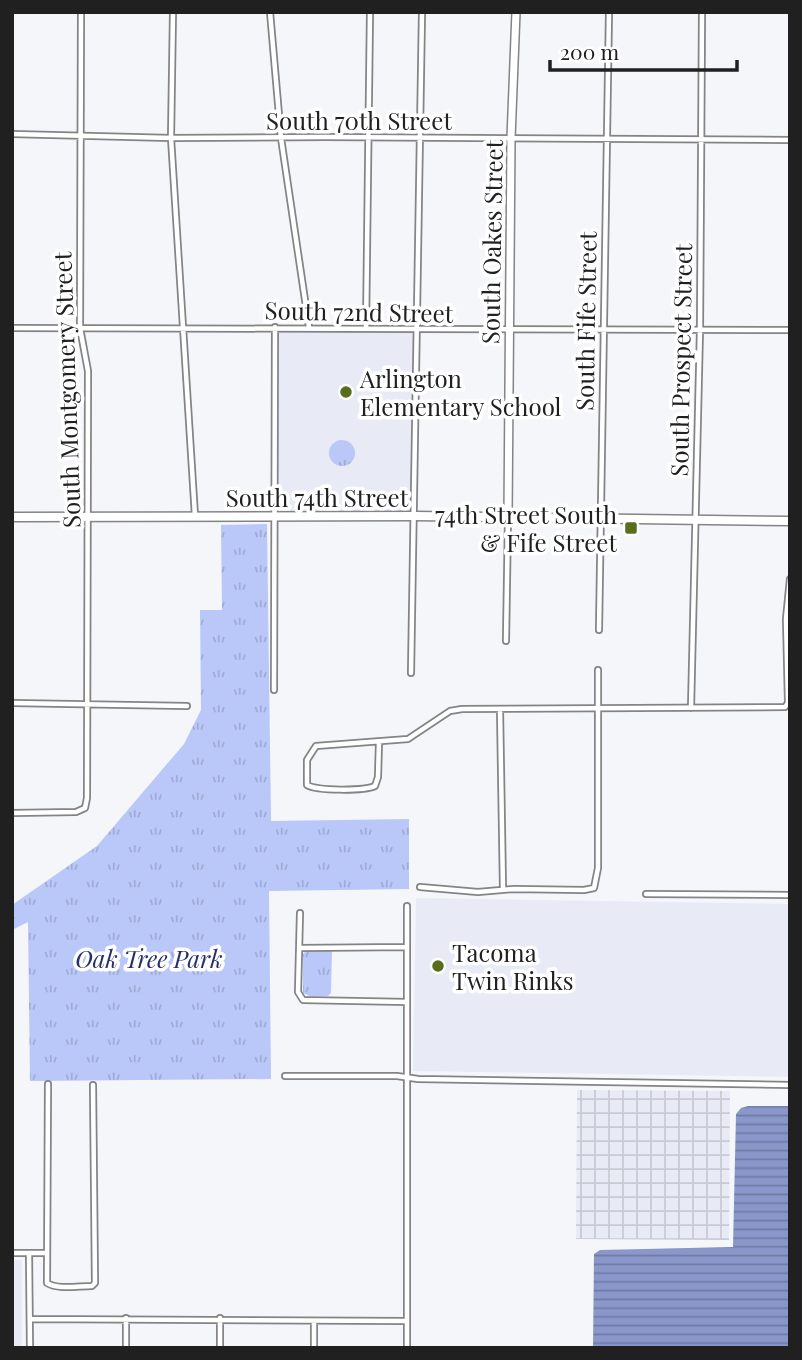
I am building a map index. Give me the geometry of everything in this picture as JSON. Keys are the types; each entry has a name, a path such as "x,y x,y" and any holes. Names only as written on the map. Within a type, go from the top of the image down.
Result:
{"main road":[{"name":"South 74th Street","path":"12,517 415,516 790,521"}],"street":[{"name":"South Montgomery Street","path":"12,813 76,813 85,808 87,798 88,371 80,328 81,12"},
{"path":"173,12 171,138 195,516"},
{"path":"270,12 281,138 309,328"},
{"path":"366,329 370,12"},
{"path":"411,673 422,12"},
{"name":"South Oakes Street","path":"506,641 516,12"},
{"name":"South Fife Street","path":"599,630 609,12"},
{"name":"South Prospect Street","path":"691,708 700,330 702,12"},
{"name":"South 70th Street","path":"12,134 171,138 790,140"},
{"path":"274,690 275,327"},
{"name":"South 72nd Street","path":"12,328 790,331"},
{"path":"379,742 378,777 375,786 365,789 311,788 306,782 307,760 316,746 408,739 450,711 779,708 788,704 786,619 790,579"},
{"path":"420,887 478,892 503,889 591,889 596,884 598,670"},
{"path":"12,704 187,705"},
{"path":"500,709 503,889"},
{"path":"646,894 790,895"},
{"path":"407,906 407,1348"},
{"path":"300,913 300,997 307,1001 407,1002"},
{"path":"300,948 407,947"},
{"path":"285,1076 790,1085"},
{"path":"48,1084 46,1253 47,1283 51,1286 92,1286 95,1283 93,1085"},
{"path":"12,1253 46,1253"},
{"path":"29,1253 30,1348"},
{"path":"126,1318 126,1348"},
{"path":"220,1318 220,1348"},
{"path":"30,1319 406,1321"},
{"path":"314,1321 314,1348"}],"shaded area":[{"name":"Arlington Elementary School","path":"275,327 417,329 415,516 275,516"},
{"path":"416,898 790,904 790,1077 413,1071"},
{"path":"577,1090 730,1091 729,1240 576,1239"},
{"path":"790,1106 790,1348 593,1348 594,1254 600,1250 733,1247 736,1114 741,1108"},
{"path":"12,1260 22,1260 22,1348 12,1348"}],"green space":[{"path":"342,440 351,444 355,453 351,462 342,466 333,462 329,453 333,444"},
{"name":"Oak Tree Park","path":"267,524 271,821 409,819 409,889 269,891 271,1079 30,1081 28,922 12,930 12,905 97,846 184,744 201,710 200,610 222,610 221,525"},
{"path":"308,949 332,950 331,993 328,996 309,996 303,993 303,954"}],"place":[{"name":"Arlington Elementary School","path":"346,392"},
{"name":"74th Street South & Fife Street","path":"631,528"},
{"name":"Tacoma Twin Rinks","path":"438,966"}]}
